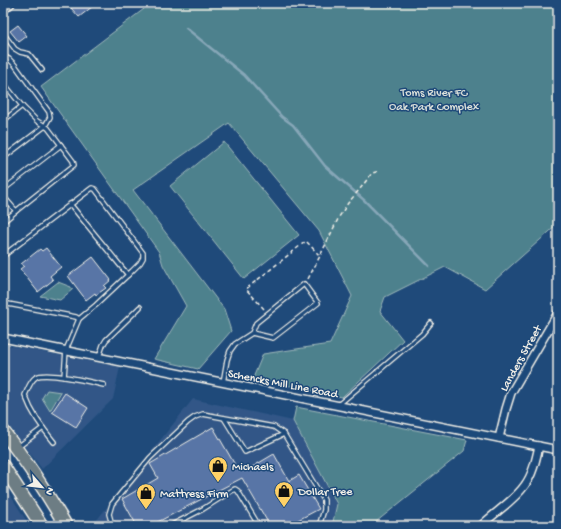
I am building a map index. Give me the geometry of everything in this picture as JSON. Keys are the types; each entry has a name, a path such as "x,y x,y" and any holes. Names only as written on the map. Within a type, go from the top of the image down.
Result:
{"main road":[{"path":"3,430 46,491 66,526"},
{"path":"3,466 42,526"}],"street":[{"path":"3,9 10,3"},
{"name":"Landers Street","path":"499,438 511,393 558,313"},
{"name":"Schencks Mill Line Road","path":"3,338 558,450"},
{"path":"482,526 526,485 532,473 540,446"}],"lane":[{"path":"3,33 16,49 20,52 31,55 42,70"},
{"path":"3,56 15,65 49,112 50,117 44,126 3,158"},
{"path":"3,82 22,106 37,121 48,128 73,161 74,165 3,222"},
{"path":"3,121 22,106"},
{"path":"3,190 61,145"},
{"path":"3,256 92,188 95,189 143,253 143,258 140,263 79,319 66,350 64,377"},
{"path":"3,196 16,211"},
{"path":"70,204 128,274"},
{"path":"223,382 230,351 235,344 252,333 256,323 304,284 318,303 273,338 252,333"},
{"path":"3,303 76,317 79,319"},
{"path":"99,357 106,340 140,307"},
{"path":"338,405 422,334 431,323"},
{"path":"54,442 31,410 25,395 30,384 37,377 46,375 104,385"},
{"path":"114,526 109,514 112,504 150,458 188,422 203,414 274,427 284,434 324,500 324,510 319,526"},
{"path":"224,418 245,452 284,434"},
{"path":"16,448 43,428"},
{"path":"170,526 203,509 235,489 238,491 259,526"}],"path":[{"path":"304,284 320,256 339,216 348,202 372,173 380,171"},
{"path":"268,314 246,289 306,241 320,256"}],"shaded area":[{"path":"3,344 120,367 113,399 42,469 3,418"},
{"path":"193,399 293,421 337,504 332,526 94,526 96,521"},
{"path":"3,484 30,526 3,526"}],"green space":[{"name":"Toms River FC Oak Park Complex","path":"139,3 558,3 558,224 485,289 445,267 385,297 380,311 403,340 342,397 253,378 263,354 330,344 352,296 319,231 229,123 133,190 224,309 231,331 198,369 154,359 186,306 163,265 159,252 41,87 144,9"},
{"path":"224,142 299,235 244,279 170,186"},
{"path":"58,282 73,289 60,300 40,296"},
{"path":"47,390 61,392 50,411 42,398"},
{"path":"296,407 467,440 464,451 371,526 332,526 337,504 293,421"}],"building":[{"path":"77,3 97,3 79,17 71,8"},
{"path":"18,25 27,36 19,42 10,31"},
{"path":"46,248 61,267 50,276 53,280 38,292 20,269 24,266 21,264 40,249 42,251"},
{"path":"93,257 111,280 104,286 106,288 96,295 95,293 86,300 68,276"},
{"path":"65,393 88,408 76,427 52,412"},
{"path":"213,427 238,470 245,466 247,470 274,454 289,481 299,475 319,509 298,520 302,526 270,526 242,478 150,526 137,526 122,499 158,478 150,464"}],"waterway":[{"path":"186,28 244,75 282,117 293,125 325,166 364,200 429,266"}],"place":[{"name":"Michaels","path":"218,483"},
{"name":"Dollar Tree","path":"284,508"},
{"name":"Mattress Firm","path":"146,510"}]}
